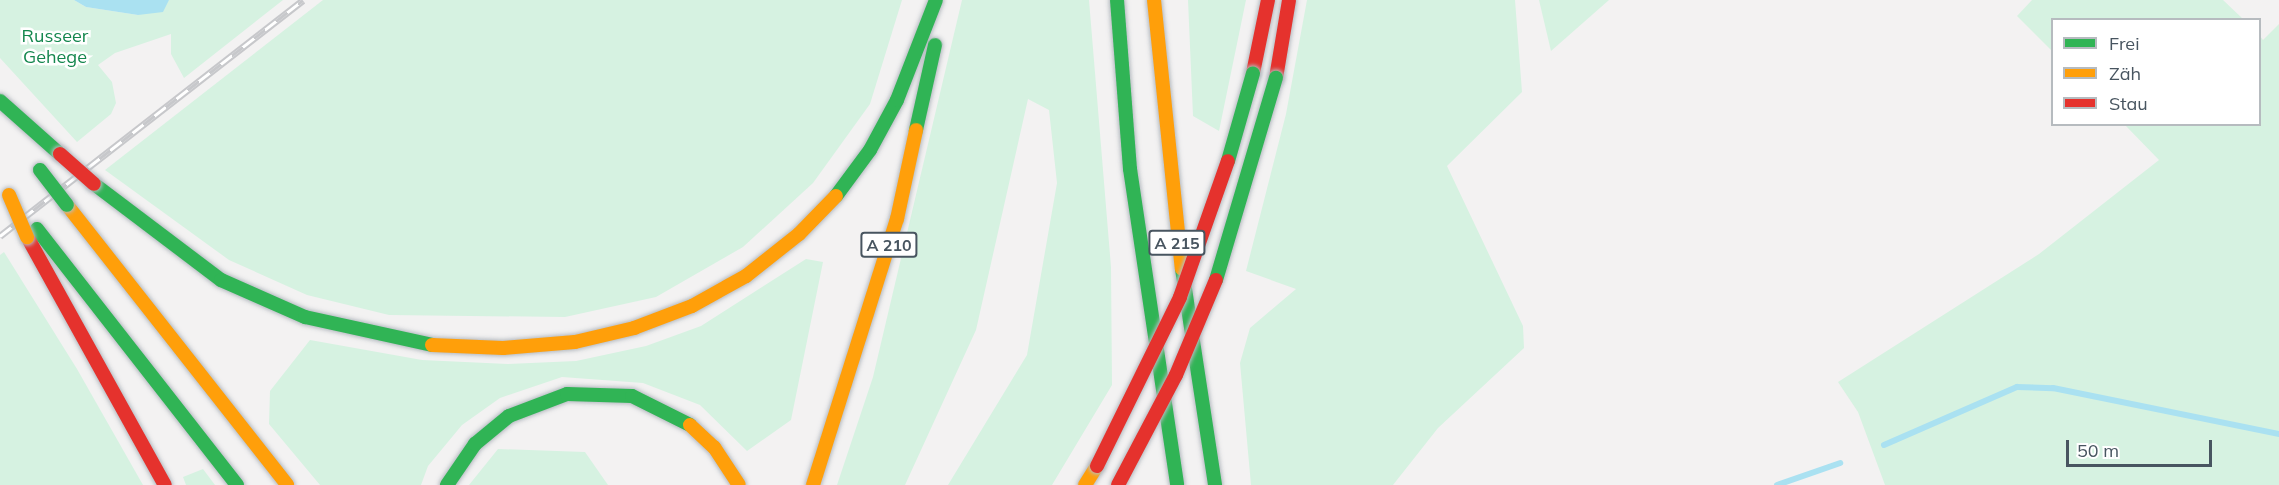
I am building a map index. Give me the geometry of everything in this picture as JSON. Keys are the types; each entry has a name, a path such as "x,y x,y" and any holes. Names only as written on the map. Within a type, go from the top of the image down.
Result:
{"highway":[{"path":"0,101 94,184 221,280 305,317 419,345 503,348 575,342 634,328 692,306 746,276 799,234 836,196 881,130 936,0"},
{"name":"A 210","path":"813,485 897,219 945,0"},
{"name":"A 215","path":"1117,0 1130,169 1177,485"},
{"name":"A 215","path":"1154,0 1176,234 1215,485"},
{"path":"1085,485 1180,297 1223,180 1253,73 1269,0"},
{"path":"1118,485 1176,375 1224,262 1276,78 1289,0"},
{"path":"36,166 287,485"},
{"path":"4,189 32,233 237,485"},
{"path":"32,233 48,282 131,417 165,485"},
{"path":"447,485 474,444 509,416 567,394 600,392 632,396 687,422 714,447 738,485"}],"green space":[{"name":"Russeer Gehege","path":"0,0 74,0 86,7 138,15 169,0 283,0 184,78 171,54 171,34 115,53 98,65 112,82 116,103 111,114 77,142 0,58"},
{"path":"323,0 902,0 870,104 813,183 743,247 656,297 565,317 389,315 307,295 229,260 105,170"},
{"path":"962,0 1089,0 1111,267 1112,385 1052,485 948,485 1027,355 1057,183 1049,110 1028,99 976,330 905,485 837,485 873,377"},
{"path":"1188,0 1246,0 1219,131 1193,116"},
{"path":"1307,0 1515,0 1522,92 1447,166 1523,326 1524,348 1438,428 1393,485 1251,485 1240,363 1250,328 1296,289 1246,271 1286,114"},
{"path":"1539,0 1609,0 1551,51"},
{"path":"2032,0 2223,0 2242,18 2051,18 2051,50 2017,16"},
{"path":"2279,24 2279,485 1885,485 1858,412 1838,382 2039,254 2159,160 2126,126 2261,126 2261,37 2263,40"},
{"path":"4,252 77,369 143,485 0,485 0,255"},
{"path":"806,259 823,262 791,420 747,451 700,405 643,383 562,377 500,398 462,425 428,466 421,485 320,485 269,424 270,391 310,340 422,360 508,364 576,361 646,346 701,326"},
{"path":"498,449 585,452 608,485 469,485"},
{"path":"203,469 215,485 186,485 183,477"}],"water":[{"path":"74,0 169,0 163,12 138,15 86,7"}],"waterway":[{"path":"1884,445 2017,387 2053,388 2279,434"},
{"path":"1777,485 1840,463"}],"railway":[{"path":"0,236 303,0"}],"traffic: fast":[{"path":"836,196 870,150 897,100 936,0"},
{"path":"1117,0 1130,169 1177,485"},
{"path":"916,130 935,45"},
{"path":"1228,161 1253,73"},
{"path":"1216,280 1276,78"},
{"path":"0,101 60,154"},
{"path":"40,170 67,205"},
{"path":"94,184 221,280 305,317 432,345"},
{"path":"37,229 237,485"},
{"path":"1182,269 1215,485"},
{"path":"447,485 475,444 509,416 567,394 632,396 690,425"}],"traffic: slow":[{"path":"1154,0 1182,269"},
{"path":"813,485 897,219 916,130"},
{"path":"9,195 27,237"},
{"path":"432,345 503,348 575,342 634,328 692,306 746,276 799,234 836,196"},
{"path":"67,205 287,485"},
{"path":"690,425 714,447 739,485"},
{"path":"1085,485 1097,466"}],"traffic: jam":[{"path":"1253,73 1268,0"},
{"path":"1276,78 1289,0"},
{"path":"60,154 94,184"},
{"path":"1097,466 1180,297 1228,161"},
{"path":"29,240 165,485"},
{"path":"1118,485 1176,375 1216,280"}]}
